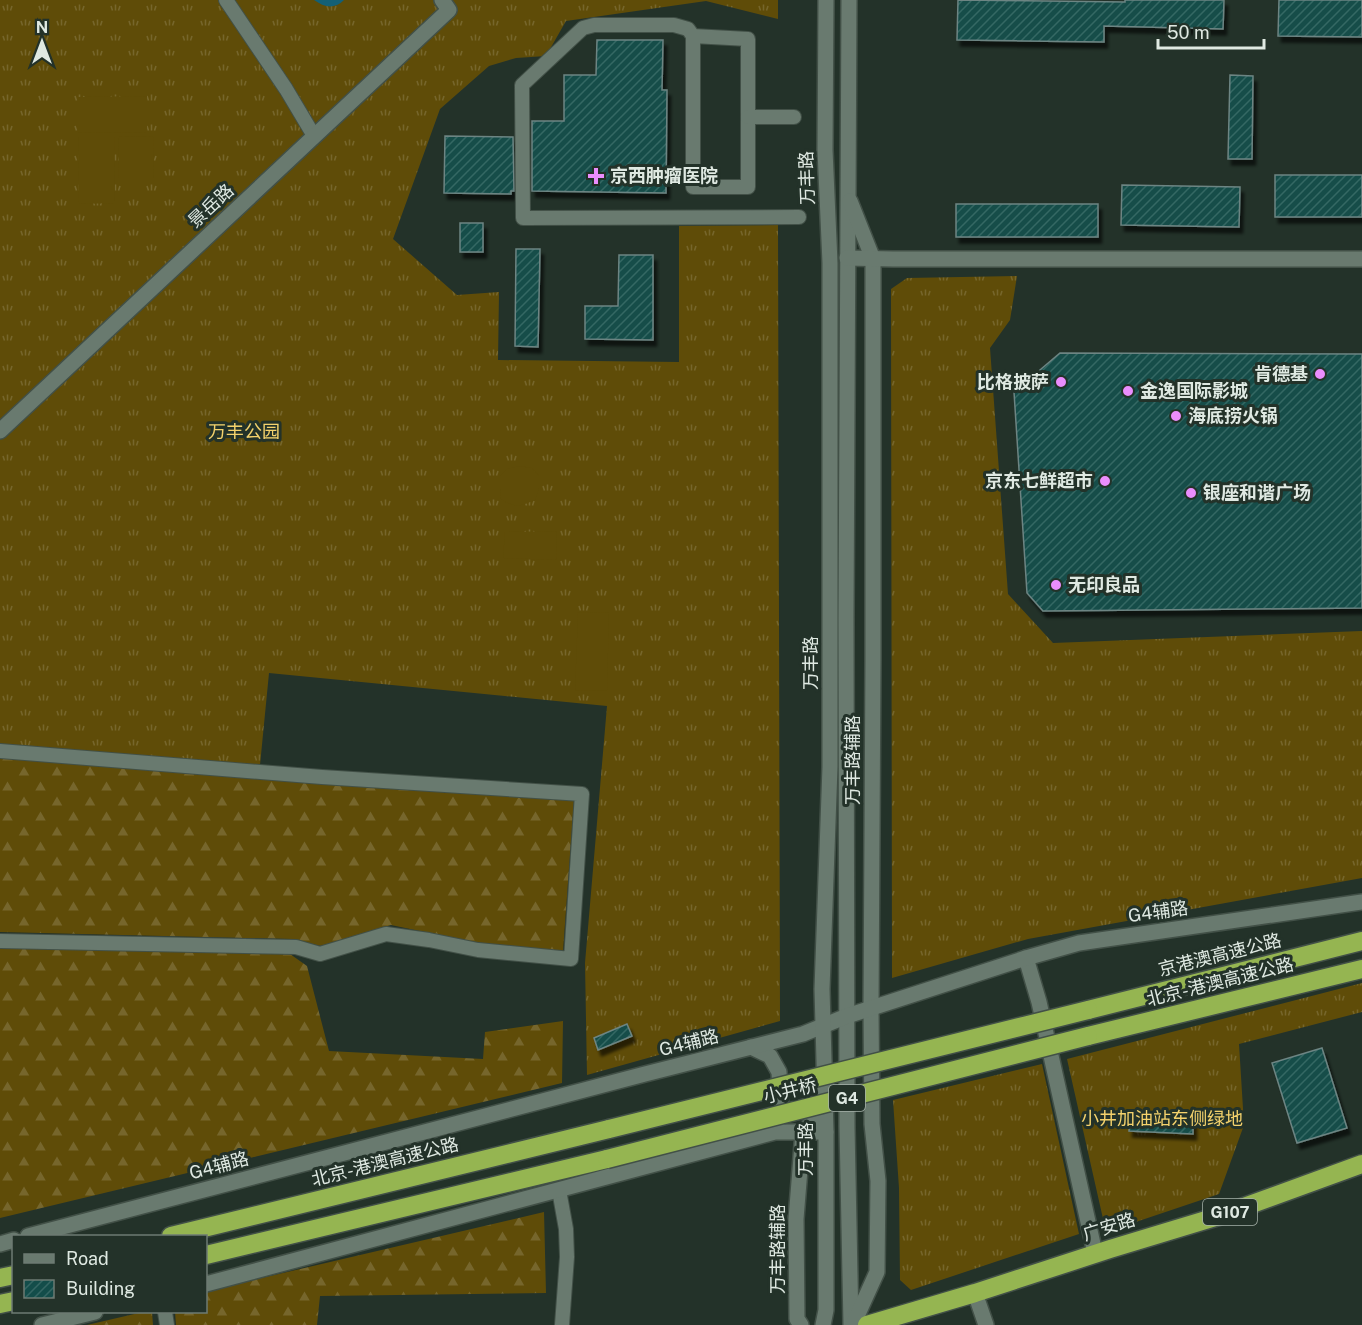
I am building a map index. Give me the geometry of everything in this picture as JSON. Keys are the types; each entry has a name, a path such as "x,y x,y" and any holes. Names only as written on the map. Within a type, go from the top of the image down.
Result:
{"highway":[{"name":"京港澳高速公路","path":"1088,1010 1362,941"},
{"name":"北京-港澳高速公路","path":"1088,1036 1362,969"},
{"name":"小井桥","path":"609,1129 1088,1010"},
{"name":"小井桥","path":"207,1255 607,1159 1088,1036"},
{"name":"北京-港澳高速公路","path":"175,1235 609,1129"},
{"name":"广安路","path":"867,1325 1219,1216 1362,1164"}],"street":[{"path":"226,0 286,89 314,136"},
{"name":"万丰路","path":"823,1325 826,1310 826,1132 822,989 830,767 830,263 825,150 826,0"},
{"name":"万丰路","path":"849,0 846,618 847,1016 852,1325"},
{"name":"景岳路","path":"0,431 314,136 446,5"},
{"path":"693,36 748,39 748,187 693,187 693,36 688,29 674,25 594,25 583,28 522,85 523,218 799,217"},
{"path":"748,117 794,117"},
{"name":"万丰路辅路","path":"848,194 873,259 870,1009 872,1124 878,1180 877,1272 852,1325"},
{"path":"847,258 1362,260"},
{"path":"0,752 582,794 571,959 478,950 386,934 320,954 296,947 0,941"},
{"name":"G4辅路","path":"32,1235 802,1034 847,1016 1079,943 1362,902"},
{"path":"1026,958 1039,1002 1095,1254"},
{"path":"751,1047 770,1056 779,1072 781,1107 775,1132"},
{"path":"803,1132 825,1108"},
{"path":"207,1284 775,1132 826,1132"},
{"name":"万丰路辅路","path":"801,1325 797,1319 796,1219 803,1132"},
{"path":"559,1190 566,1229 567,1257 562,1325"},
{"path":"975,1293 986,1325"},
{"path":"42,1325 87,1313"}],"green space":[{"name":"万丰公园","path":"0,0 778,0 778,19 706,1 566,21 546,56 516,58 489,66 440,109 393,239 457,295 499,292 498,360 679,362 679,226 778,225 780,1021 587,1075 585,963 607,706 269,673 260,765 0,746"},
{"path":"147,96 147,132 78,133 78,97"},
{"path":"78,135 114,135 115,203 79,204"},
{"path":"153,136 154,179 119,179 118,137"},
{"path":"1017,276 1010,320 990,348 1008,594 1053,643 1362,631 1362,878 1028,939 892,978 891,289 907,278"},
{"path":"519,466 532,468 539,476 539,488 535,500 522,505 514,505 501,499 500,476 507,469"},
{"path":"557,531 556,560 503,558 505,532"},
{"path":"578,612 609,613 607,691 575,690"},
{"path":"0,758 574,800 563,951 482,944 391,925 321,946 291,939 0,932"},
{"path":"0,946 290,954 307,966 329,1051 483,1059 485,1032 563,1021 562,1083 0,1218"},
{"name":"小井加油站东侧绿地","path":"1362,983 1362,1012 1239,1044 1244,1125 1219,1194 1106,1232 1067,1059"},
{"path":"1042,1064 1079,1234 911,1290 900,1280 899,1188 893,1100"},
{"path":"544,1212 546,1293 320,1296 317,1325 176,1325 175,1313 207,1313 207,1291"},
{"path":"139,1313 152,1313 153,1325 87,1325"}],"water":[{"path":"314,0 344,0 329,6"}],"building":[{"path":"958,0 1125,2 1125,0 1224,0 1223,29 1104,26 1104,42 957,40"},
{"path":"1279,0 1362,0 1362,37 1278,36"},
{"path":"597,40 663,40 662,90 667,90 666,193 532,191 532,121 564,121 564,75 596,75"},
{"path":"1230,75 1253,76 1252,159 1228,159"},
{"path":"445,136 513,137 514,191 511,191 511,194 444,193"},
{"path":"1275,175 1362,175 1362,217 1275,217"},
{"path":"1122,185 1240,187 1239,227 1121,225"},
{"path":"956,204 1098,204 1098,237 956,237"},
{"path":"460,223 483,223 483,252 460,252"},
{"path":"516,249 540,249 538,347 515,346"},
{"path":"619,255 653,255 653,340 585,339 585,306 618,306"},
{"name":"银座和谐广场","path":"1060,353 1362,354 1362,608 1043,611 1027,593 1014,392"},
{"path":"627,1024 632,1036 598,1050 594,1038"},
{"path":"1322,1048 1347,1128 1297,1143 1272,1063"},
{"path":"1130,1116 1193,1118 1193,1134 1129,1131"}],"place":[{"name":"京西肿瘤医院","path":"596,176"},
{"name":"肯德基","path":"1320,374"},
{"name":"比格披萨","path":"1061,382"},
{"name":"金逸国际影城","path":"1128,391"},
{"name":"海底捞火锅","path":"1176,416"},
{"name":"京东七鲜超市","path":"1105,481"},
{"name":"银座和谐广场","path":"1191,493"},
{"name":"无印良品","path":"1056,585"}]}
